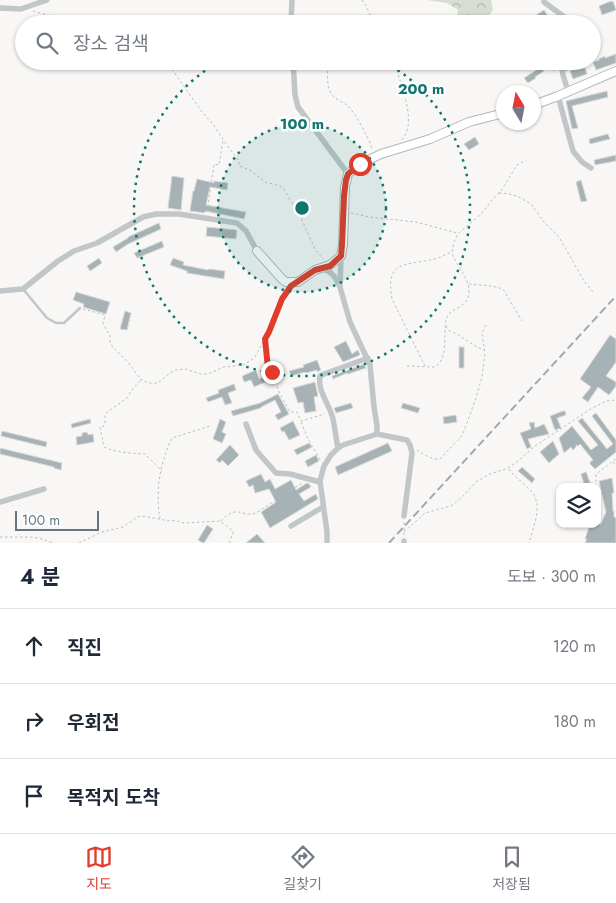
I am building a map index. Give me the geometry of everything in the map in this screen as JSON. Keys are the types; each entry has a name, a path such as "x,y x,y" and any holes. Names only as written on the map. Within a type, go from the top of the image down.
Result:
{"street":[{"path":"0,8 21,9 26,3 47,0"},
{"path":"291,15 292,0"},
{"path":"544,0 544,2 562,15"},
{"path":"294,70 295,95 298,107 348,174"},
{"path":"562,70 568,91"},
{"path":"541,102 616,71"},
{"path":"558,96 573,151 582,162 591,168"},
{"path":"340,287 345,187 348,174 360,164 381,154 430,139 469,122 496,116"},
{"path":"0,291 23,290 67,255 97,243 151,214 164,213 236,223 246,231 257,250 286,282 298,282 315,270 325,268 341,256"},
{"path":"325,268 337,280 350,322 368,358 371,369 377,434"},
{"path":"338,448 331,412 320,388 320,376 368,358"},
{"path":"246,424 256,450 276,473 290,474 320,482"},
{"path":"327,543 320,482 324,466 338,448 377,434 407,440 410,445 412,453 404,516"},
{"path":"0,502 44,489"},
{"path":"291,526 323,507"}],"lane":[{"path":"23,290 47,318 56,323 64,323 80,308"}],"path":[{"path":"362,0 370,15"},
{"path":"26,3 29,9 47,15"},
{"path":"172,70 239,161 238,166 250,170 265,182 283,188 300,216 315,249 326,262 325,268"},
{"path":"328,70 330,90 333,96 351,109 370,142 372,154 375,150"},
{"path":"397,70 409,123 406,134 400,141"},
{"path":"549,70 562,70"},
{"path":"206,218 214,164 219,165 223,140"},
{"path":"407,366 434,366 441,362 448,315 467,301 469,290 468,284 456,264 452,252 454,242 464,227 482,213 498,194 517,165 526,160"},
{"path":"498,194 517,196 531,204 544,222 559,237 584,281 593,292"},
{"path":"344,209 351,213 368,217 416,222 458,234"},
{"path":"425,366 392,299 391,278 396,270 404,264 435,259 452,252"},
{"path":"80,308 106,315 103,324 110,336 112,346 128,362 141,380 158,384 176,370 185,369 200,374 208,374 224,367 243,365 255,357 269,332 282,299 291,286 298,282"},
{"path":"468,284 503,289 522,321"},
{"path":"410,445 426,456 436,460 442,457 458,441 464,431 480,385 484,366 482,333 486,325"},
{"path":"445,326 448,330 484,350"},
{"path":"265,339 268,368 272,372 279,392 290,412 297,412 308,438 324,466"},
{"path":"141,380 127,398 106,413 106,422 104,426 100,427 104,447 110,450 145,454 162,471"},
{"path":"404,532 425,513 451,506 482,478 508,468 534,446 589,410 606,401 616,400"},
{"path":"301,421 331,412"},
{"path":"160,520 157,499 166,449 172,438 210,426"},
{"path":"596,483 596,474 616,459"},
{"path":"612,462 616,466"},
{"path":"508,468 531,491 538,502 537,514 528,543"},
{"path":"79,543 102,532 123,527 142,516 184,523 220,521 228,514 237,511 252,514 309,479"},
{"path":"404,516 404,542"},
{"path":"220,521 233,532 229,543"},
{"path":"0,537 29,536 53,543"}],"green space":[{"path":"427,0 491,0 493,10 489,15 457,15 458,10 447,3"}],"building":[{"path":"613,1 616,10 602,15 599,6"},
{"path":"544,10 547,15 536,15"},
{"path":"616,54 616,63 601,68 601,58 605,56 605,58"},
{"path":"536,70 544,71 528,83 524,78"},
{"path":"586,70 587,74 573,79 570,71"},
{"path":"607,91 608,97 572,106 578,128 572,129 566,101"},
{"path":"608,134 610,139 590,144 589,139"},
{"path":"475,137 479,144 469,150 464,144"},
{"path":"616,155 616,161 595,165 594,160"},
{"path":"172,176 184,178 181,210 168,208"},
{"path":"197,179 214,183 214,181 228,183 227,190 210,187 206,205 246,212 244,219 205,211 205,213 190,211"},
{"path":"581,180 587,201 581,202 576,182"},
{"path":"159,223 161,229 128,244 116,252 113,247 128,237"},
{"path":"207,227 237,230 236,239 206,236"},
{"path":"162,241 164,247 137,258 134,253"},
{"path":"99,258 102,263 90,271 87,266"},
{"path":"173,258 184,262 183,265 225,271 224,279 187,273 187,271 170,265"},
{"path":"76,292 110,302 106,314 83,307 84,304 73,300"},
{"path":"125,311 131,313 127,330 120,329"},
{"path":"610,335 616,339 616,362 606,376 616,382 616,386 609,395 598,387 588,402 582,398 591,387 580,379"},
{"path":"346,341 352,354 358,350 360,355 343,362 334,347"},
{"path":"459,347 464,347 464,368 459,368"},
{"path":"317,360 321,370 291,376 289,371 304,367 303,365"},
{"path":"364,364 366,368 333,379 332,376"},
{"path":"256,370 259,379 266,376 268,381 254,387 251,380 244,382 242,376"},
{"path":"315,382 318,396 314,397 316,411 305,413 303,402 298,403 293,388"},
{"path":"234,384 236,390 228,393 232,403 225,405 222,397 208,402 206,398 219,393 218,390"},
{"path":"278,394 289,414 278,420 275,415 281,412 275,400 261,408 233,416 231,411 260,403"},
{"path":"351,403 353,408 336,413 334,408"},
{"path":"403,403 420,408 418,413 401,408"},
{"path":"565,411 566,415 557,418 561,428 555,430 550,416"},
{"path":"596,413 616,440 616,452 595,469 590,464 593,460 580,444 576,445 573,450 571,447 564,453 559,438 572,426 591,450 598,445 578,421 582,418 607,449 613,444 592,416"},
{"path":"456,415 457,422 444,424 443,417"},
{"path":"90,419 91,423 72,428 71,424"},
{"path":"220,419 226,422 222,432 226,434 222,443 213,439"},
{"path":"293,421 300,435 289,440 280,428"},
{"path":"534,422 535,428 544,424 549,434 528,439 531,447 527,449 520,433 531,429 529,423"},
{"path":"2,431 47,442 46,447 1,436"},
{"path":"87,432 88,435 93,434 94,442 77,445 76,437 82,436 82,433"},
{"path":"553,441 559,454 549,463 540,452"},
{"path":"309,443 312,447 297,455 294,450"},
{"path":"388,443 392,451 338,475 335,467"},
{"path":"230,445 239,455 228,466 222,460 220,463 216,460"},
{"path":"0,448 62,463 61,470 0,454"},
{"path":"316,455 319,461 308,467 305,461"},
{"path":"522,467 535,479 532,483 518,471"},
{"path":"586,472 590,483 584,483 581,474"},
{"path":"261,474 265,482 270,479 275,489 291,480 296,490 307,483 311,487 299,494 304,501 316,494 318,499 270,528 261,512 276,502 269,489 255,493 253,485 249,487 246,481"},
{"path":"612,478 614,493 612,493 613,511 616,518 616,543 585,543 589,528 601,528 606,512 601,483 599,481"},
{"path":"207,525 213,529 203,543 198,540"},
{"path":"257,534 265,543 246,543"}],"railway":[{"path":"389,543 616,296"}],"route":[{"path":"272,372 268,368 265,339 282,299 291,286 315,270 330,266 341,256 346,180 348,174 360,164"}]}
